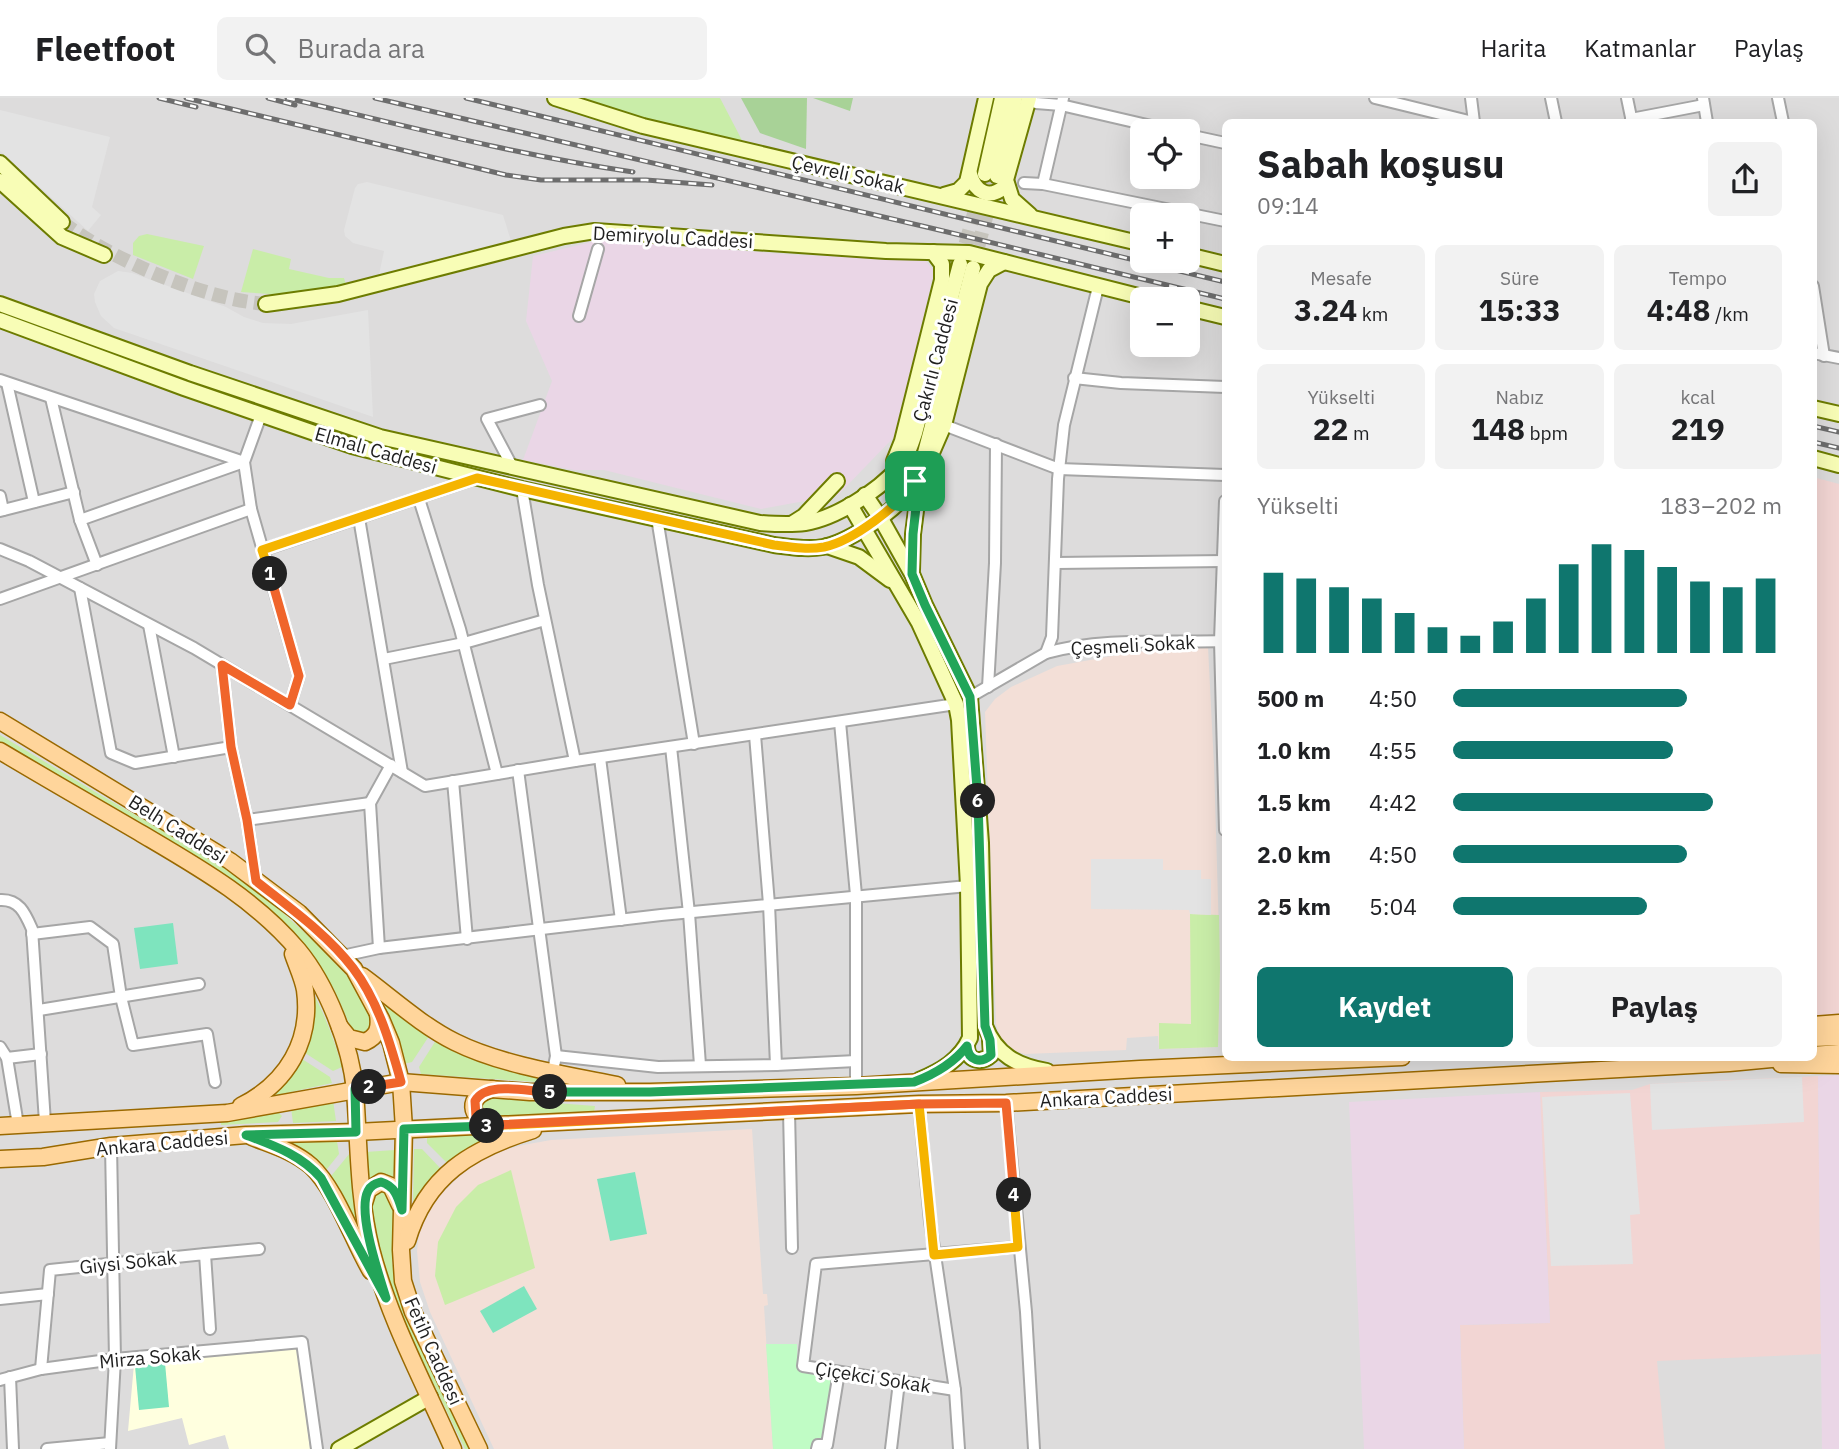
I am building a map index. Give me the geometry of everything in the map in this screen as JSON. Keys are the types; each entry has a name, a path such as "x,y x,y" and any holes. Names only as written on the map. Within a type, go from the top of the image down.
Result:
{"main road":[{"name":"Çevreli Sokak","path":"555,98 643,126 1130,241"},
{"path":"940,195 958,191 967,182 986,98"},
{"path":"970,174 974,186 984,193 996,192 1002,98"},
{"path":"996,178 1033,101"},
{"path":"996,178 1015,102"},
{"path":"0,163 62,222"},
{"path":"996,178 1012,199 1031,216"},
{"path":"0,181 62,237 104,255"},
{"name":"Demiryolu Caddesi","path":"265,304 312,299 353,290 579,232 886,251 969,253 1130,294"},
{"path":"850,505 919,623 956,704 968,886 971,1027 967,1054 971,1058 986,1060 991,1055 985,1026 981,843 973,711 970,697 912,574 880,517 871,491 892,465 902,441 942,280 942,264 933,251"},
{"path":"1200,258 1222,263"},
{"path":"912,574 913,534 920,472 944,425 980,284 989,270 1004,262"},
{"name":"Çakırlı Caddesi","path":"871,491 900,466 912,444 967,266 920,472 902,499 880,517"},
{"name":"Elmalı Caddesi","path":"0,304 190,373 380,437 761,523 790,524 817,520 850,505 871,491"},
{"path":"1200,311 1222,316"},
{"name":"Elmalı Caddesi","path":"0,320 261,415 382,455 522,489 774,545 803,548 827,547 880,517"},
{"path":"1817,409 1839,414"},
{"path":"1817,459 1839,465"},
{"path":"790,524 804,516 837,481"},
{"path":"827,547 859,557 898,587"},
{"name":"Belh Caddesi","path":"0,714 24,735"},
{"name":"Belh Caddesi","path":"0,721 230,861 299,914 354,969 391,1043 401,1082"},
{"name":"Belh Caddesi","path":"0,751 209,873 253,906 286,937 300,952 318,982 339,1026 355,1089"},
{"name":"Belh Caddesi","path":"0,761 29,768"},
{"path":"227,1113 275,1083 294,1060 300,1046 307,1010 304,987 286,937"},
{"path":"354,969 416,1017 455,1042 502,1059 554,1064 650,1092"},
{"path":"339,1026 349,1038 365,1042 376,1034 379,1028 377,1011"},
{"path":"1817,1025 1839,1023"},
{"path":"1817,1038 1839,1038"},
{"path":"990,1040 1014,1062 1028,1068 1062,1074"},
{"path":"914,1082 946,1067 967,1046"},
{"path":"1817,1055 1839,1053"},
{"name":"Ankara Caddesi","path":"0,1126 227,1113 401,1082 570,1093 650,1092 856,1086 1230,1061"},
{"name":"Ankara Caddesi","path":"0,1158 43,1157 111,1146 274,1133 356,1132 919,1104 1006,1103 1750,1061"},
{"path":"1729,1063 1839,1065"},
{"name":"Fetih Caddesi","path":"401,1082 404,1129 403,1281 413,1312 479,1449"},
{"path":"494,1088 478,1095 474,1110 481,1122 494,1125"},
{"name":"Fetih Caddesi","path":"355,1089 356,1132 370,1246 402,1340 453,1449"},
{"path":"269,1105 280,1106 284,1111 284,1124 274,1133"},
{"path":"402,1261 416,1212 439,1182 463,1161 497,1142 556,1123"},
{"path":"246,1135 293,1154 321,1178 386,1298"},
{"path":"364,1203 368,1190 381,1182 391,1186 396,1192 402,1210"},
{"path":"339,1449 430,1397"}],"street":[{"path":"1375,98 1461,119"},
{"path":"1471,98 1473,119"},
{"path":"1551,98 1555,119"},
{"path":"1627,98 1632,119"},
{"path":"1778,98 1782,119"},
{"path":"1033,101 1062,102 1130,120"},
{"path":"1043,184 1062,102"},
{"path":"1640,119 1704,102"},
{"path":"1200,138 1222,142"},
{"path":"1024,183 1043,184 1222,220"},
{"path":"579,316 598,249"},
{"path":"1046,653 1052,637 1059,469 1064,425 1098,287"},
{"path":"1817,332 1819,355 1839,358"},
{"path":"1074,378 1121,383 1222,387"},
{"path":"4,381 244,462"},
{"path":"4,381 34,502"},
{"path":"51,398 80,520 97,565"},
{"path":"513,468 487,419 540,405"},
{"path":"261,415 244,462 251,509 299,676 290,705"},
{"path":"944,425 1059,469 1222,475"},
{"path":"988,687 995,563 996,444"},
{"path":"80,520 244,462"},
{"path":"262,550 477,478"},
{"path":"522,489 545,620 575,761"},
{"path":"0,496 1,511 74,492"},
{"path":"419,499 464,643 497,774"},
{"path":"0,598 251,509"},
{"path":"359,518 402,772"},
{"path":"657,519 694,744"},
{"path":"1,550 61,578 222,665 425,786 956,704"},
{"path":"1056,563 1222,561"},
{"path":"80,588 111,753 135,763 231,747"},
{"path":"384,659 464,643 545,620"},
{"path":"149,625 174,757"},
{"name":"Çeşmeli Sokak","path":"970,697 1046,653 1108,644 1222,641"},
{"path":"222,665 231,747 247,820 256,881"},
{"path":"840,722 856,895 856,1086"},
{"path":"755,734 769,904 776,1065"},
{"path":"671,747 689,914 700,1065"},
{"path":"600,758 621,920"},
{"path":"379,948 370,803 391,765"},
{"path":"518,771 554,1064 659,1067 856,1061"},
{"path":"453,781 467,939"},
{"path":"247,820 370,803"},
{"path":"342,956 379,948 621,920 968,886"},
{"path":"0,900 9,899 19,904 32,934 45,1122"},
{"path":"32,934 90,927 113,944 121,997 133,1045 207,1034 215,1082"},
{"path":"38,1010 199,984"},
{"path":"0,1047 8,1058 18,1125"},
{"path":"8,1058 41,1054"},
{"path":"1006,1103 1026,1312 1034,1449"},
{"path":"919,1104 934,1255 955,1390 960,1449"},
{"path":"789,1111 792,1248"},
{"path":"47,1449 110,1446 115,1359 111,1146"},
{"name":"Çiçekci Sokak","path":"955,1390 803,1366 816,1264 1018,1247"},
{"name":"Giysi Sokak","path":"48,1294 50,1270 259,1249"},
{"name":"Giysi Sokak","path":"205,1254 210,1329"},
{"path":"0,1299 48,1294 41,1368"},
{"name":"Mirza Sokak","path":"5,1378 41,1368 115,1359 302,1342 317,1449"},
{"path":"817,1449 818,1445 827,1445 839,1372"},
{"path":"5,1378 13,1449"},
{"path":"891,1449 899,1382"}],"shaded area":[{"path":"0,98 1839,98 1839,1449 0,1449"},
{"path":"0,110 110,137 92,207 101,215 88,231 0,151"},
{"path":"367,182 503,215 511,241 379,275 384,251 353,243 345,236 344,230 355,188 358,184"},
{"path":"600,240 796,255 924,259 934,271 897,434 838,495 761,509 604,470 574,470 523,460 552,381 526,321 533,256"},
{"path":"118,271 132,273 263,323 291,324 368,310 373,417 114,328 101,316 94,294 100,281"},
{"path":"1817,478 1839,484 1839,1014 1817,1016"},
{"path":"1208,647 1220,969 1218,1047 1159,1049 1158,1036 1127,1038 1126,1050 1025,1054 1011,1050 1000,1038 996,1024 985,712 995,699 1011,687 1057,666 1134,652"},
{"path":"1091,859 1163,859 1163,870 1201,870 1201,879 1211,879 1211,915 1190,914 1189,910 1091,909"},
{"path":"1839,1075 1839,1449 1822,1449 1818,1076"},
{"path":"1818,1076 1821,1354 1657,1361 1665,1449 1464,1449 1460,1325 1550,1323 1540,1092 1632,1090 1650,1084"},
{"path":"1802,1077 1804,1122 1652,1130 1650,1084"},
{"path":"1540,1092 1550,1323 1460,1325 1464,1449 1364,1449 1349,1102"},
{"path":"1630,1093 1640,1214 1630,1215 1633,1264 1551,1266 1542,1097"},
{"path":"752,1129 763,1294 767,1294 768,1305 764,1306 773,1449 494,1449 430,1312 420,1282 417,1251 419,1233 434,1201 470,1166 497,1152 523,1145 551,1140"},
{"path":"297,1347 310,1449 229,1449 225,1435 189,1445 182,1418 128,1431 134,1364"}],"green space":[{"path":"575,98 720,98 745,146 606,111"},
{"path":"741,98 807,98 806,149 760,133"},
{"path":"813,98 853,98 850,111"},
{"path":"147,234 204,246 193,279 133,255 133,243 139,236"},
{"path":"253,249 291,259 289,269 329,278 344,278 346,285 284,295 241,292"},
{"path":"0,735 199,851 261,893 316,943 351,980 374,1022 367,1036 354,1034 334,989 307,952 258,899 197,857 0,745"},
{"path":"1190,914 1219,915 1218,1047 1159,1049 1159,1023 1191,1024"},
{"path":"173,923 178,964 140,969 134,928"},
{"path":"311,989 329,1027 342,1067 333,1071 302,1051"},
{"path":"381,999 431,1033 412,1062 404,1064 391,1018"},
{"path":"438,1037 578,1085 421,1074 419,1067"},
{"path":"299,1057 330,1077 332,1083 268,1097"},
{"path":"491,1098 595,1106 594,1112 493,1120 482,1111 481,1105"},
{"path":"333,1100 336,1121 293,1123 291,1108"},
{"path":"277,1111 282,1116 278,1122 221,1125 221,1122"},
{"path":"503,1132 477,1143 448,1164 427,1143 427,1137"},
{"path":"337,1141 339,1154 323,1174 282,1143"},
{"path":"414,1149 422,1149 441,1169 413,1205"},
{"path":"395,1150 393,1182 368,1181 365,1152"},
{"path":"350,1153 364,1245 327,1181"},
{"path":"511,1170 535,1268 445,1305 435,1276 438,1242 456,1207 478,1185"},
{"path":"635,1172 647,1234 610,1241 597,1179"},
{"path":"387,1188 393,1208 392,1263 408,1314 471,1449 465,1449 402,1318 383,1266 370,1197 372,1191"},
{"path":"524,1286 537,1309 493,1333 480,1311"},
{"path":"766,1344 797,1344 798,1365 834,1373 825,1439 811,1449 773,1449"},
{"path":"165,1363 169,1407 139,1410 135,1366"}],"tunnel":[{"path":"960,264 985,174"},
{"path":"973,266 997,176"},
{"path":"62,222 106,250 159,275 215,294 266,304"}],"railway":[{"path":"159,98 196,107"},
{"path":"186,98 506,175 541,180 646,180 712,185"},
{"path":"268,98 295,105"},
{"path":"287,98 502,148 633,172"},
{"path":"375,98 1222,298"},
{"path":"466,98 1222,281"},
{"path":"1817,427 1839,432"},
{"path":"1817,443 1839,448"}],"route":[{"path":"915,481 892,509 827,547 774,545 477,478 262,550 299,676 290,705 222,665 231,747 247,820 256,881 299,914 354,969 371,998 391,1043 401,1082 355,1089 356,1132 246,1135 293,1154 321,1178 386,1298 370,1246 364,1203 371,1186 381,1182 391,1186 396,1192 402,1210 404,1129 601,1121 919,1104 934,1255 1018,1247 1006,1103 919,1104 494,1125 481,1122 474,1110 478,1095 494,1088 570,1093 856,1086 914,1082 946,1067 967,1046 967,1054 971,1058 986,1060 991,1055 992,1049 985,1026 981,843 973,711 970,697 912,574 914,517 920,472 915,481"}]}
